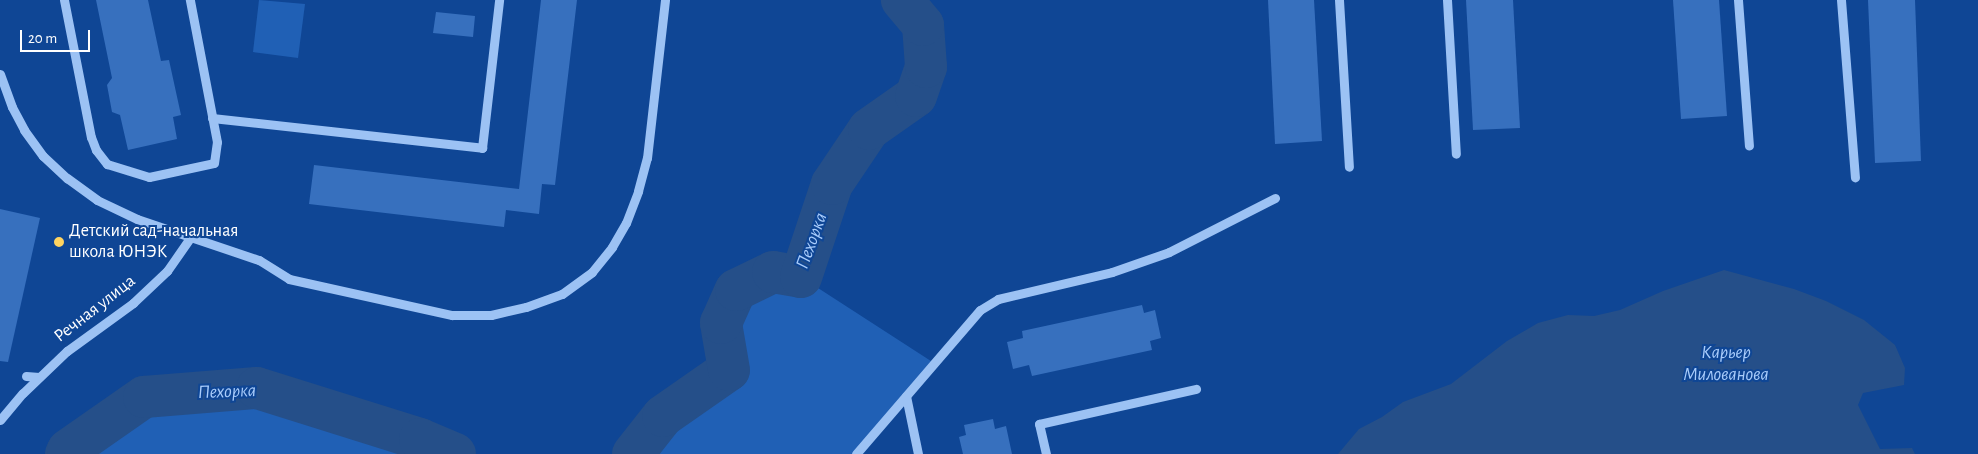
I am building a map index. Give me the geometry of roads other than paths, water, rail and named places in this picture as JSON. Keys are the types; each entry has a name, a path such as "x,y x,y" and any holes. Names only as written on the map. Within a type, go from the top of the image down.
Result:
{"street":[{"path":"64,0 91,137 96,150 107,164 149,177 214,162 217,142 190,0"},
{"path":"212,118 482,148 499,0"},
{"path":"0,74 12,107 24,130 43,156 67,178 97,200 113,208 137,219 190,238 259,260 288,279 452,316 491,315 526,307 562,294 592,272 612,247 626,223 638,191 646,158 664,0"},
{"path":"1339,0 1349,167"},
{"path":"1447,0 1456,154"},
{"path":"1738,0 1749,146"},
{"path":"1841,0 1855,177"},
{"path":"856,454 980,310 998,299 1112,272 1169,252 1275,198"},
{"name":"Речная улица","path":"0,420 67,351 154,284 167,271 190,238"},
{"path":"26,376 39,378"},
{"path":"1046,454 1039,424 1196,389"},
{"path":"906,396 918,454"}],"water":[{"name":"Карьер Милованова","path":"1724,270 1794,289 1826,301 1864,320 1895,345 1905,368 1904,385 1863,393 1858,405 1880,449 1912,448 1915,454 1338,454 1359,429 1382,417 1403,402 1451,384 1507,341 1538,323 1568,315 1594,316 1620,310 1663,291"}],"waterway":[{"name":"Пехорка","path":"633,454 663,416 729,370 721,323 736,290 773,272 801,277 832,184 869,129 916,96 926,67 923,25 902,0"},
{"name":"Пехорка","path":"66,454 68,450 144,397 257,388 420,439 455,454"}],"place":[{"name":"Детский сад-начальная школа ЮНЭК","path":"59,242"}]}
